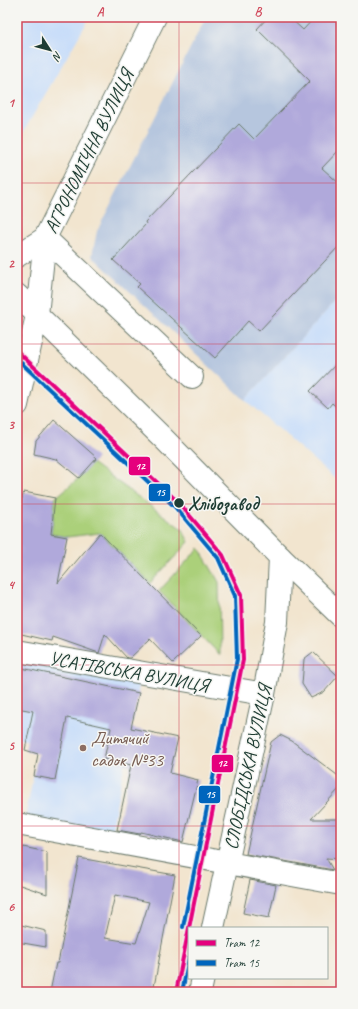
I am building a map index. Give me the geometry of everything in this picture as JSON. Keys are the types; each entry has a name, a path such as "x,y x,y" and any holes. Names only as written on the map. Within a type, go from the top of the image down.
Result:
{"street":[{"name":"АГРОНОМІЧНА ВУЛИЦЯ","path":"17,405 37,315 45,238 155,17"},
{"path":"17,256 45,238 192,377"},
{"path":"17,296 164,439 280,557 341,616"},
{"name":"СЛОБІДСЬКА ВУЛИЦЯ","path":"213,927 226,862 264,694 277,622 280,557"},
{"name":"УСАТІВСЬКА ВУЛИЦЯ","path":"17,652 264,694"},
{"path":"17,824 341,884"},
{"path":"200,992 203,979"}],"shaded area":[{"path":"17,17 90,17 17,143"},
{"path":"206,17 341,17 341,295 245,400 92,256 97,231"},
{"path":"341,295 341,484 245,400"},
{"name":"Дитячий садок №33","path":"17,654 141,676 110,839 24,823 40,744 17,738"}],"green space":[{"path":"92,463 182,529 189,542 150,583 100,533 67,537 51,534 55,498 79,478"},
{"path":"199,548 219,582 220,655 159,591"}],"building":[{"path":"268,17 289,17 303,30 315,17 341,17 341,148 322,168 341,185 341,244 259,331 248,321 215,358 137,287 140,284 113,260 146,224 145,222 239,124 254,139 310,81 257,29"},
{"path":"341,359 341,411 332,403 328,408 310,391"},
{"path":"54,420 97,458 79,478 56,459 34,454 36,441"},
{"path":"24,492 55,498 51,534 67,537 58,583 100,533 201,636 173,663 150,639 130,658 127,658 105,634 99,653 53,637 52,641 17,633 17,513"},
{"path":"313,652 338,676 324,692 311,698 302,684 304,659"},
{"path":"17,667 139,693 131,728 178,738 170,773 198,780 183,842 141,832 140,834 117,830 131,765 104,759 111,728 67,718 55,780 34,776 38,754 25,750 33,711 17,708"},
{"path":"280,735 292,741 341,778 341,787 311,819 341,819 341,859 326,858 333,870 246,854 271,742"},
{"path":"23,847 47,852 47,894 17,884"},
{"path":"79,858 175,875 153,992 50,992 56,963 58,963","holes":["115,895 149,902 136,943 105,938"]},
{"path":"250,880 276,885 269,918 243,913"},
{"path":"17,924 46,931 46,947 17,942"}],"tram line":[{"name":"12","path":"17,351 179,503 223,555 241,595 243,660 189,927"},
{"name":"15","path":"17,359 175,507 218,558 235,596 237,659 183,927"},
{"name":"12","path":"176,992 188,933"},
{"name":"15","path":"182,992 188,963"}],"place":[{"name":"Хлібозавод","path":"179,503"},
{"name":"Дитячий садок №33","path":"83,748"}]}
